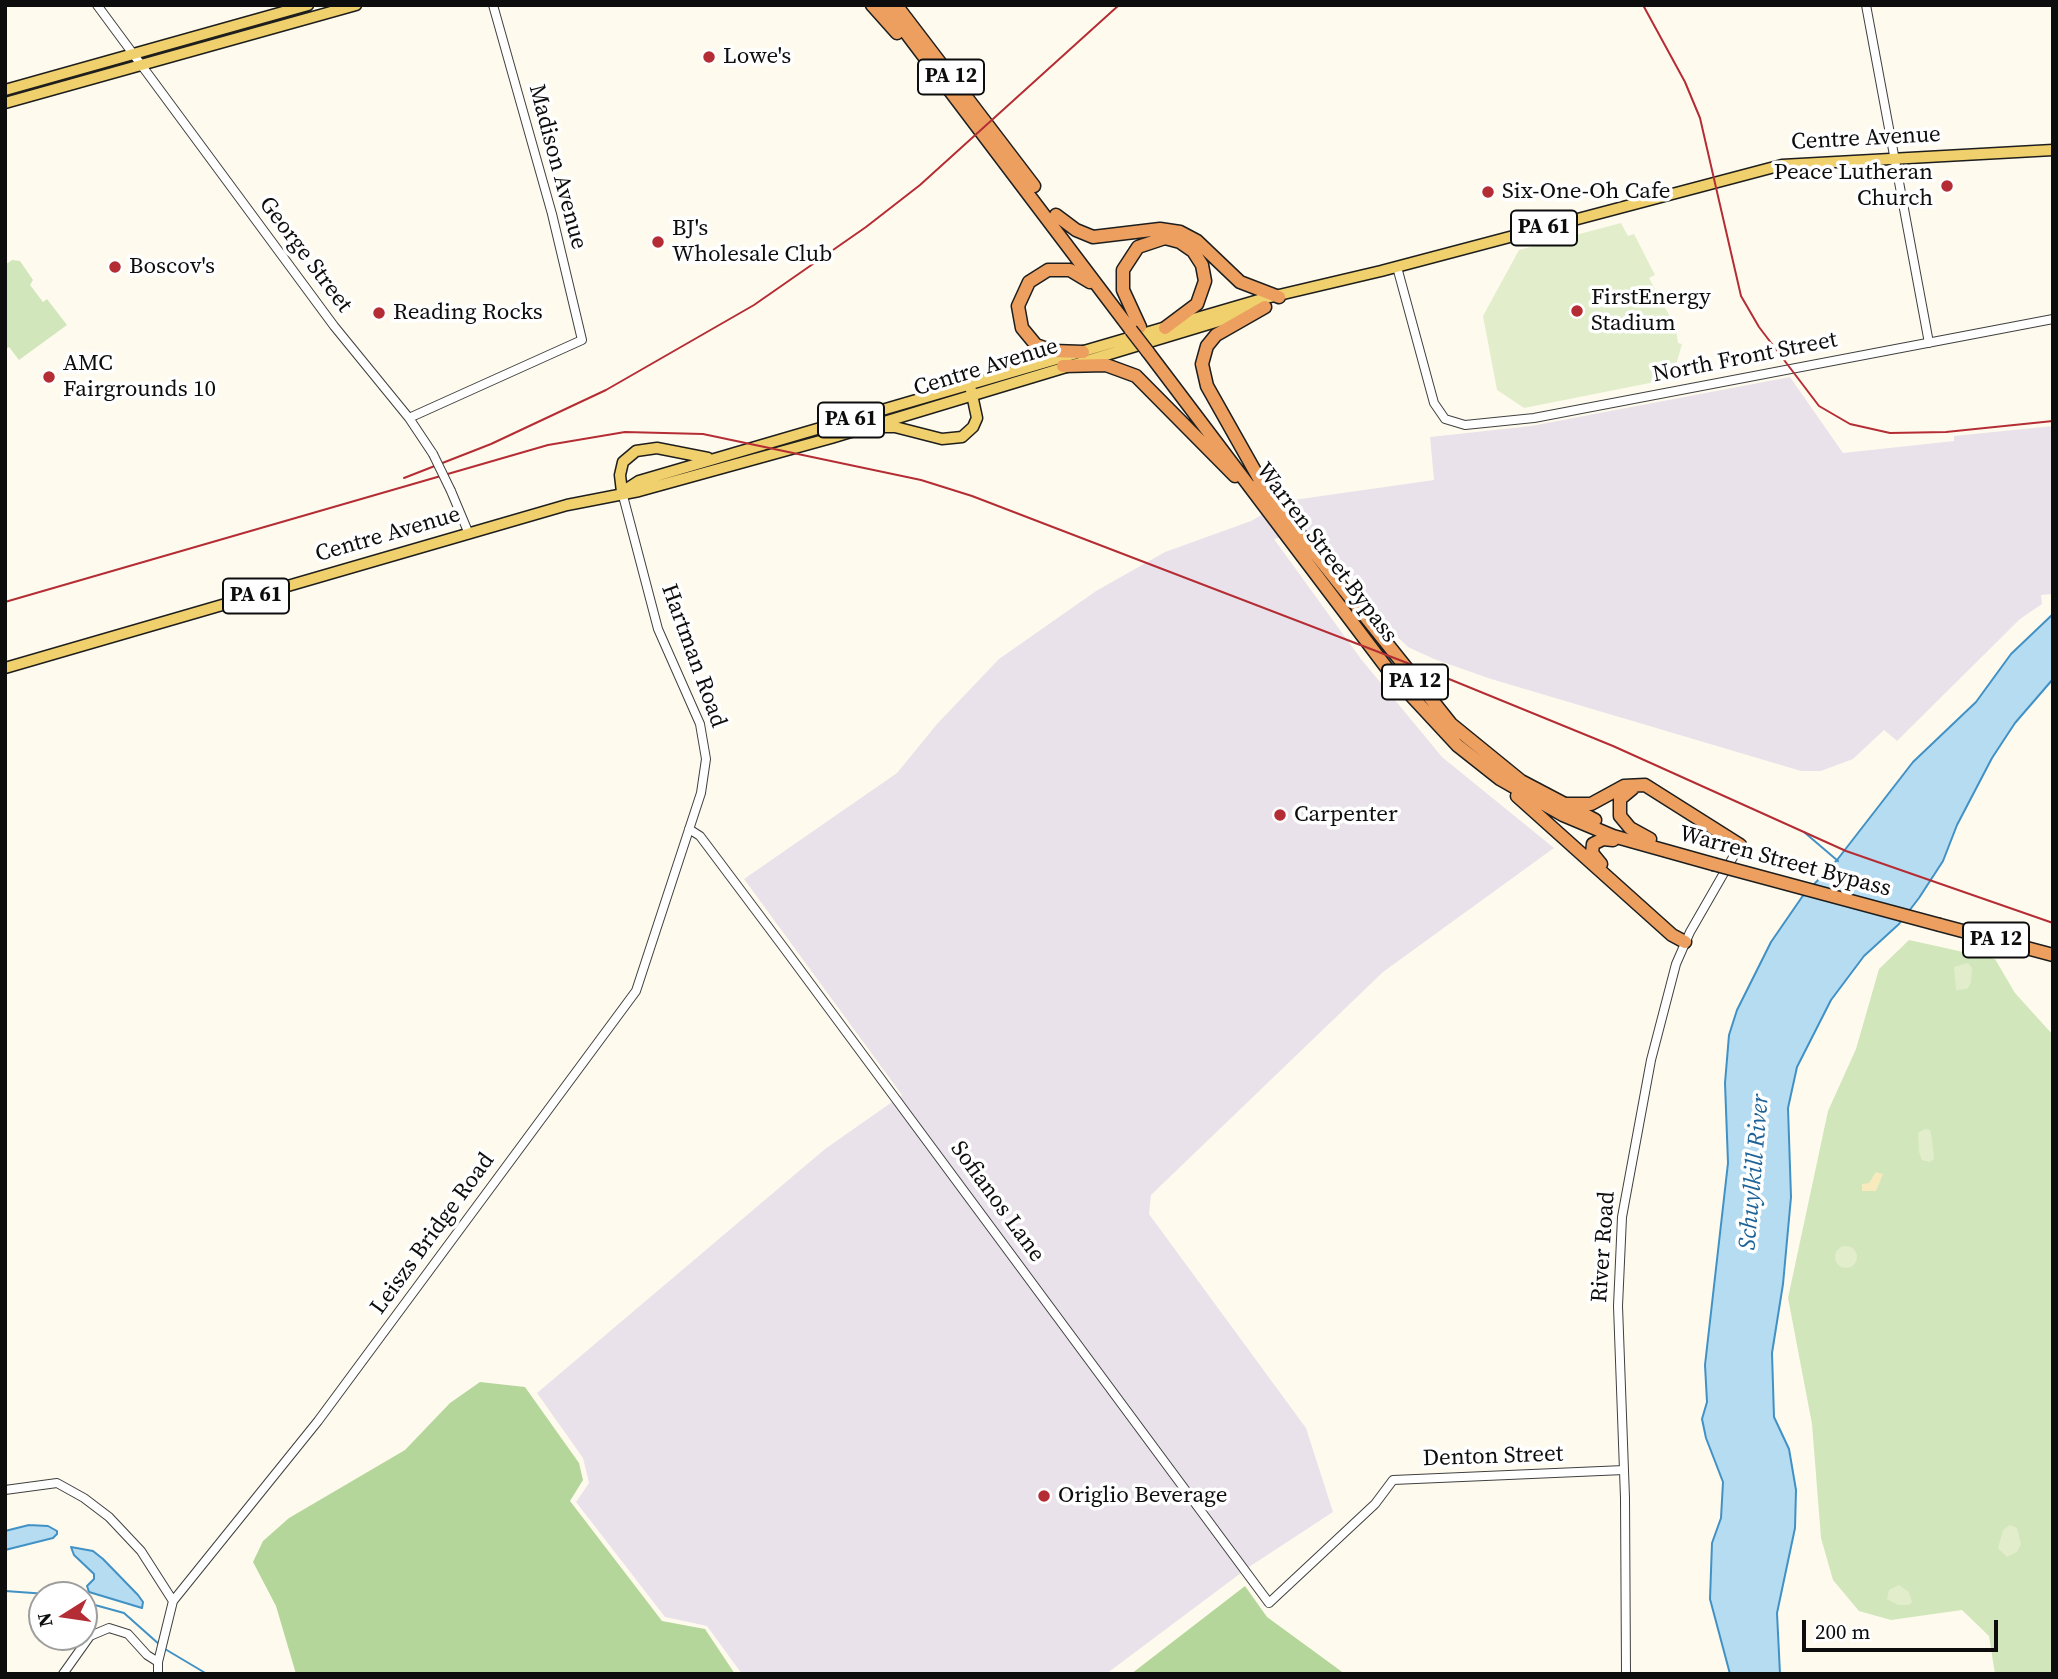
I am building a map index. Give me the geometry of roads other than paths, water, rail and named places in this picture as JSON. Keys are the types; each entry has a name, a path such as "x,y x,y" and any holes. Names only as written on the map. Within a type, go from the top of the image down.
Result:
{"highway":[{"path":"872,5 952,93"},
{"name":"Warren Street Bypass","path":"885,5 1104,294 1136,328"},
{"name":"Warren Street Bypass","path":"896,5 1056,215 1152,350 1298,541 1417,705 1485,768 1554,811 1631,842 1715,861 2053,955"},
{"path":"1056,215 1076,230 1093,237 1160,229 1180,232 1197,242 1240,282 1279,297"},
{"path":"1136,328 1123,290 1123,270 1138,247 1165,238 1180,242 1194,251 1202,265 1205,281 1197,304 1165,328"},
{"path":"1083,352 1048,350 1029,339 1018,319 1021,293 1035,276 1061,268 1078,273 1104,294"},
{"path":"1264,496 1207,386 1202,369 1205,352 1216,335 1265,307"},
{"path":"1063,366 1106,365 1136,376 1221,463 1264,496"},
{"name":"Warren Street Bypass","path":"1298,541 1451,724 1506,770 1550,798 1599,822 1715,861"},
{"path":"1485,768 1672,935 1685,942"},
{"path":"1550,798 1574,805 1586,805 1624,786 1645,785 1740,845"},
{"path":"1650,839 1630,828 1620,816 1618,802 1629,791 1649,791 1740,845"},
{"path":"1631,842 1603,839 1594,844 1592,853 1685,942"},
{"name":"Warren Street Bypass","path":"1942,922 2053,947"}],"main road":[{"path":"5,90 308,5"},
{"path":"5,103 356,5"},
{"name":"Centre Avenue","path":"5,668 469,534 622,492 639,491 866,428 1083,352 1165,328 1782,164 2053,150"},
{"name":"Centre Avenue","path":"622,492 639,481 1063,366 1265,307 1279,297"},
{"path":"866,428 895,427 942,439 958,439 970,431 975,422 977,413 971,390"},
{"path":"622,492 622,462 641,449 657,448 697,458 725,457"}],"street":[{"name":"George Street","path":"97,5 334,326 410,418 433,454 469,534"},
{"name":"Madison Avenue","path":"410,418 582,340 552,215 493,5"},
{"path":"1866,5 1929,343"},
{"name":"North Front Street","path":"1397,267 1434,403 1445,419 1465,425 1534,418 2053,319"},
{"name":"Hartman Road","path":"622,492 658,629 703,734 706,759 701,793"},
{"name":"Leiszs Bridge Road","path":"159,1674 158,1662 173,1601 326,1410 636,991 701,793"},
{"name":"Sofianos Lane","path":"689,829 701,836 1269,1603 1375,1504"},
{"name":"River Road","path":"1626,1674 1624,1470 1618,1306 1622,1217 1656,1038 1685,942 1740,845"},
{"name":"Denton Street","path":"1375,1504 1393,1480 1624,1470"},
{"path":"5,1490 57,1483 85,1498 141,1551 173,1601"},
{"path":"64,1674 86,1639 94,1632 109,1628 128,1634 147,1655 158,1662"}],"water":[{"name":"Schuylkill River","path":"2053,614 2053,679 2015,723 1992,758 1957,825 1943,861 1919,898 1899,924 1864,956 1831,1000 1797,1067 1788,1108 1791,1197 1783,1284 1772,1353 1774,1417 1789,1449 1796,1490 1795,1528 1777,1613 1780,1674 1730,1674 1710,1599 1712,1543 1721,1518 1723,1482 1706,1438 1702,1419 1707,1402 1705,1365 1728,1163 1725,1083 1729,1035 1737,1010 1771,942 1802,897 1837,860 1913,762 1976,702 2011,654"},
{"path":"29,1525 48,1526 57,1531 57,1534 53,1538 5,1550 5,1531"},
{"path":"71,1547 93,1551 138,1595 143,1602 142,1608 98,1595 98,1581 92,1581 94,1574 74,1555"}],"waterway":[{"path":"1804,832 1838,861"},
{"path":"5,1591 28,1593"},
{"path":"98,1606 124,1613 160,1645"},
{"path":"165,1649 207,1674"}],"railway":[{"path":"404,478 491,444 606,390 754,305 866,227 920,185 1119,5"},
{"path":"1643,5 1685,82 1700,118 1741,296 1759,327 1819,406 1850,424 1890,433 1946,432 2053,421"},
{"path":"5,602 548,445 625,432 703,434 921,480 972,496 1449,679 1613,746 1846,851 2053,923"}],"place":[{"name":"Lowe's","path":"709,57"},
{"name":"Peace Lutheran Church","path":"1947,186"},
{"name":"Six-One-Oh Cafe","path":"1488,192"},
{"name":"BJ's Wholesale Club","path":"658,242"},
{"name":"Boscov's","path":"115,267"},
{"name":"FirstEnergy Stadium","path":"1577,311"},
{"name":"Reading Rocks","path":"379,313"},
{"name":"AMC Fairgrounds 10","path":"49,377"},
{"name":"Carpenter","path":"1280,815"},
{"name":"Origlio Beverage","path":"1044,1496"}]}
